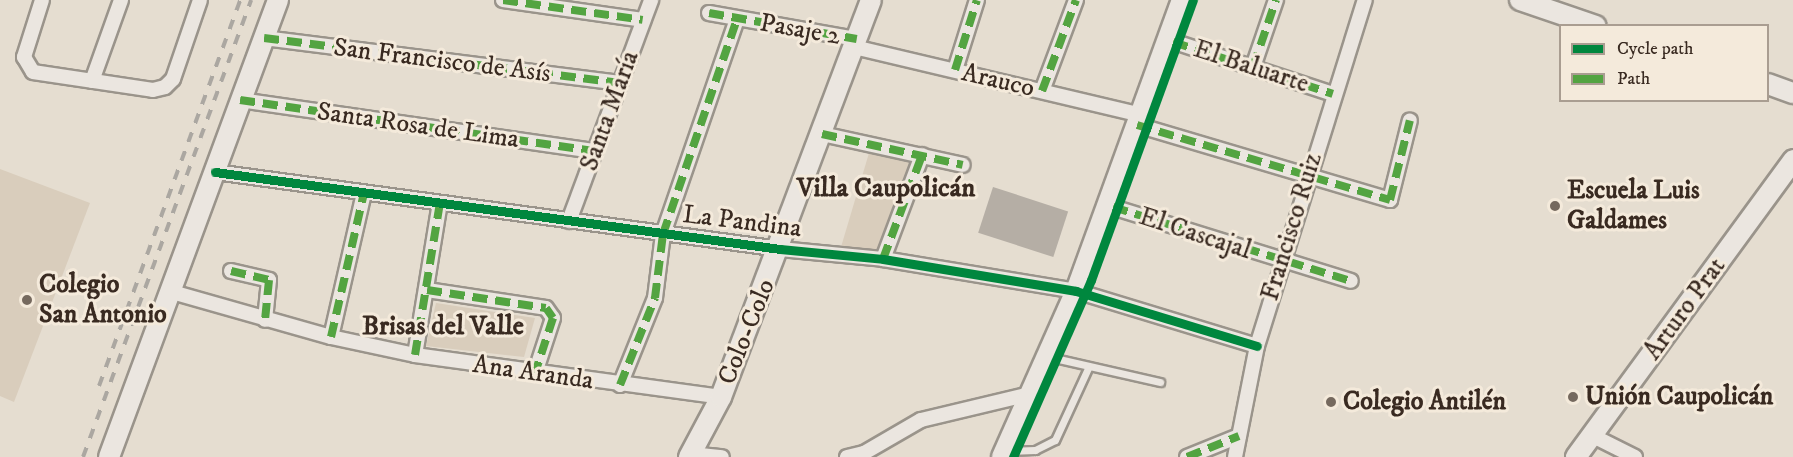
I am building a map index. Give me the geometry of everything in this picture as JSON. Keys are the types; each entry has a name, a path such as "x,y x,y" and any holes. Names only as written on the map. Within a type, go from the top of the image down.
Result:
{"street":[{"path":"42,0 26,48 27,66 33,72 153,90 165,87 173,79 200,0"},
{"path":"92,81 121,0"},
{"path":"109,457 172,292 278,0"},
{"path":"503,0 643,20"},
{"name":"Santa María","path":"569,221 651,0"},
{"name":"Colo-Colo","path":"690,456 721,398 780,249 871,0"},
{"path":"955,70 977,0"},
{"path":"1042,91 1076,0"},
{"path":"1003,454 1076,291 1109,206 1182,0"},
{"path":"1254,66 1276,0"},
{"name":"Francisco Ruiz","path":"1235,457 1257,346 1281,261 1365,0"},
{"path":"1520,0 1590,24"},
{"name":"Pasaje 2","path":"709,13 855,43"},
{"path":"620,385 655,298 663,234 737,19"},
{"name":"San Francisco de Asís","path":"264,38 620,83"},
{"name":"El Baluarte","path":"1169,40 1254,66 1333,94"},
{"name":"Arauco","path":"855,43 1042,91 1390,200 1410,120"},
{"path":"1769,85 1793,93"},
{"name":"Santa Rosa de Lima","path":"240,100 595,151"},
{"path":"822,134 963,165"},
{"path":"883,259 922,155"},
{"name":"Arturo Prat","path":"1576,457 1793,160"},
{"name":"La Pandina","path":"215,172 663,234 883,259 1076,291 1257,346"},
{"path":"331,337 364,193"},
{"path":"415,355 440,203"},
{"name":"El Cascajal","path":"1109,206 1351,281"},
{"path":"231,271 269,280 265,320"},
{"path":"427,290 546,308 553,318 535,373"},
{"name":"Ana Aranda","path":"172,292 265,320 415,355 721,398"},
{"path":"847,457 864,453 921,420 1030,394"},
{"path":"1186,457 1239,436"},
{"path":"1593,436 1635,457"},
{"path":"690,456 722,457"}],"lane":[{"path":"1047,356 1160,382"},
{"path":"1003,454 1035,450 1055,440 1089,366"}],"shaded area":[{"path":"869,153 912,161 881,252 841,247"},
{"name":"Colegio San Antonio","path":"0,169 90,203 14,402 0,396"},
{"path":"436,303 535,318 524,357 426,346"}],"building":[{"path":"993,187 1068,211 1053,257 978,233"}],"railway":[{"path":"99,386 240,0"},
{"path":"83,457 251,0"}],"marked path":[{"path":"503,0 643,20"},
{"path":"955,70 977,0"},
{"path":"1042,91 1076,0"},
{"path":"1253,67 1276,0"},
{"path":"709,13 857,39"},
{"path":"620,385 655,298 663,234 737,19"},
{"path":"264,38 620,83"},
{"path":"1173,42 1333,94"},
{"path":"240,100 595,151"},
{"path":"1137,125 1390,200 1410,120"},
{"path":"822,134 963,165"},
{"path":"883,259 922,155"},
{"path":"331,337 364,193"},
{"path":"415,355 440,203"},
{"path":"1113,207 1351,281"},
{"path":"231,271 269,280 265,320"},
{"path":"427,290 546,308 553,318 535,373"},
{"path":"1187,457 1239,436"}],"cycle path":[{"path":"1013,457 1091,280 1193,0"},
{"path":"215,172 780,249 883,259 1076,291 1257,346"}],"place":[{"name":"Escuela Luis Galdames","path":"1555,206"},
{"name":"Colegio San Antonio","path":"27,300"},
{"name":"Unión Caupolicán","path":"1573,397"},
{"name":"Colegio Antilén","path":"1331,402"}],"district":[{"name":"Villa Caupolicán","path":"886,189"},
{"name":"Brisas del Valle","path":"443,327"}]}
